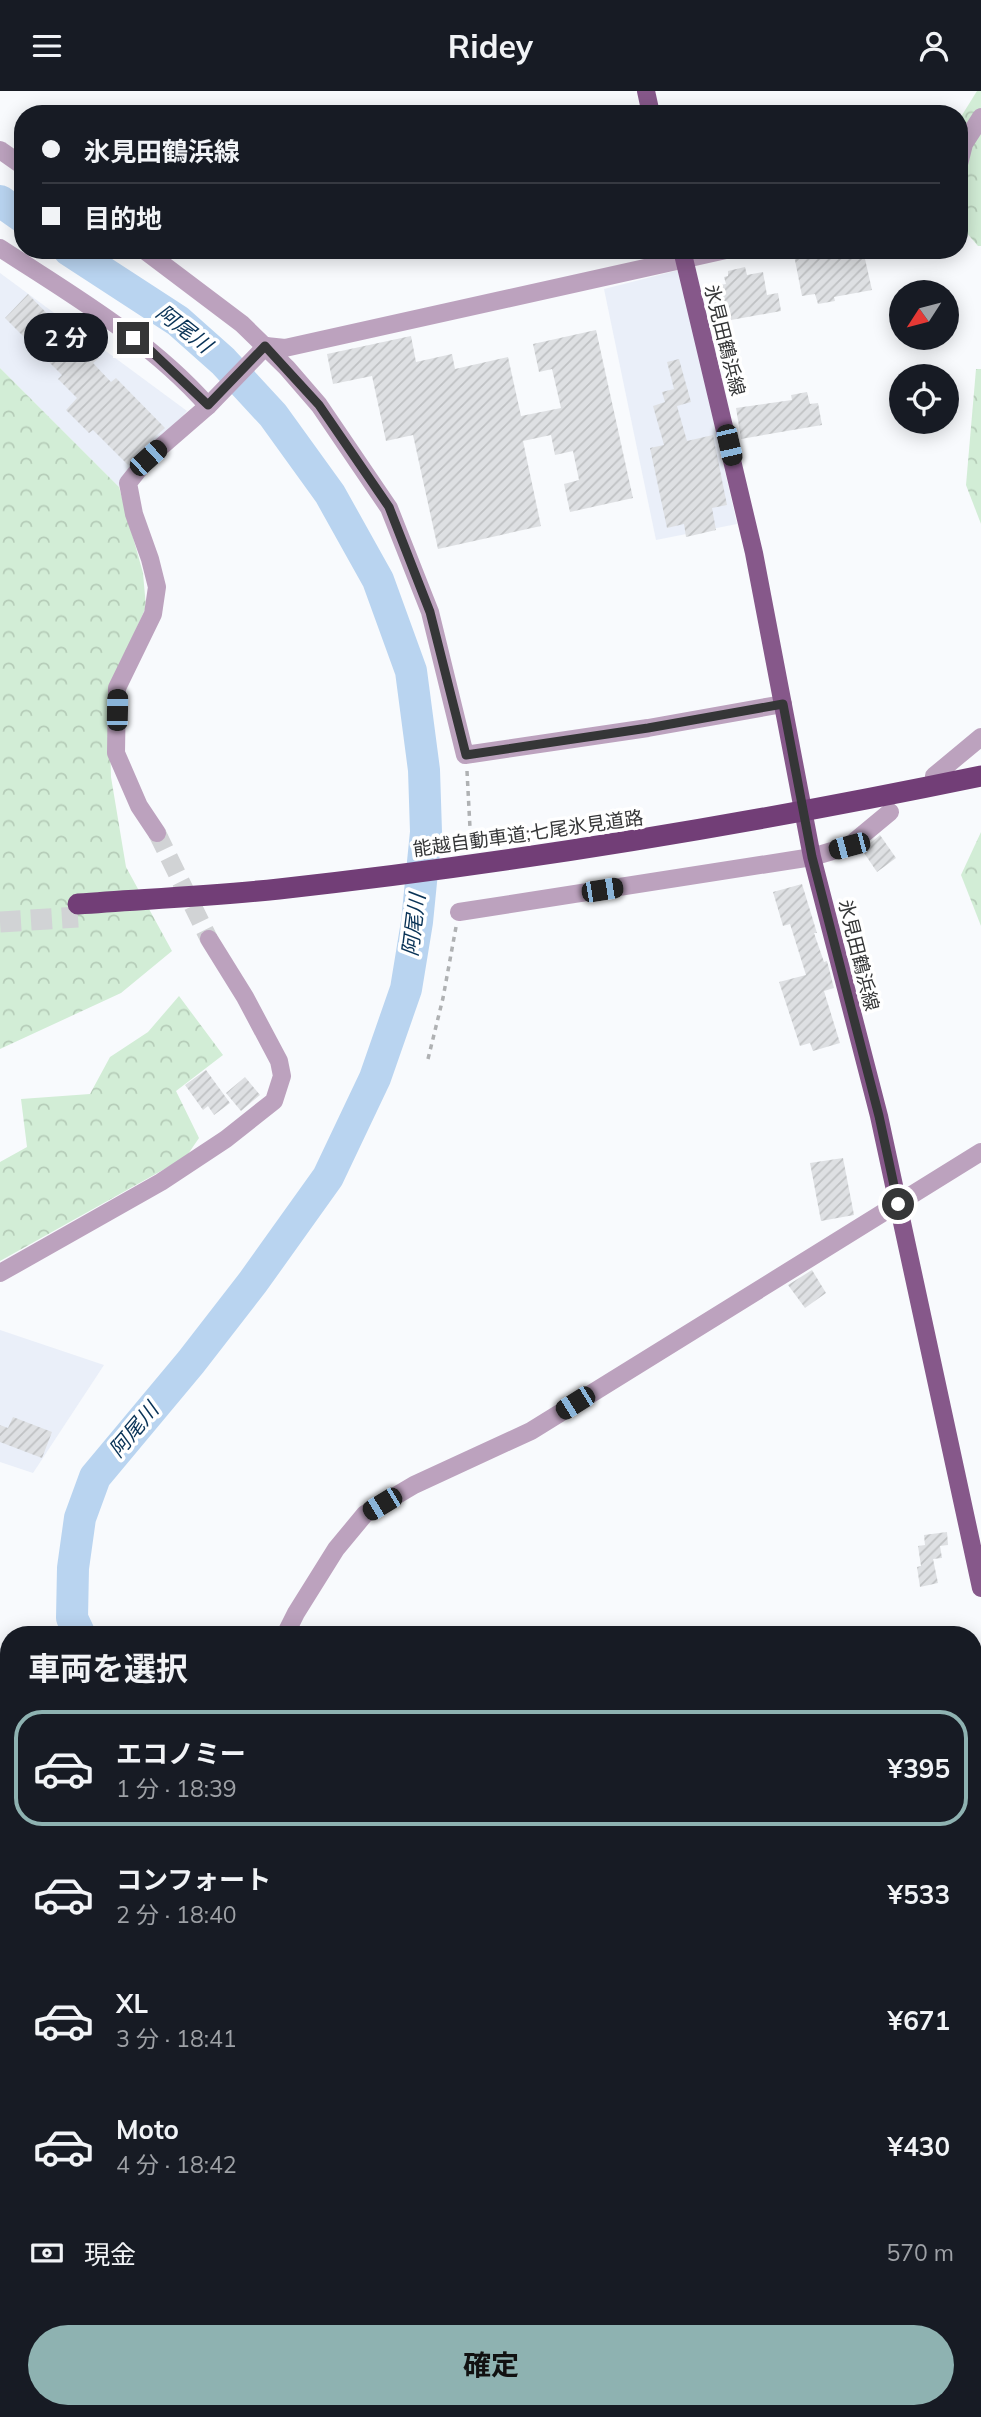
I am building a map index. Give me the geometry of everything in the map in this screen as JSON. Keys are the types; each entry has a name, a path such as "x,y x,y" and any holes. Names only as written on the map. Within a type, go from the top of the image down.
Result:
{"highway":[{"name":"能越自動車道;七尾氷見道路","path":"837,811 981,776"},
{"name":"能越自動車道;七尾氷見道路","path":"78,911 275,889 366,885 981,789"}],"main road":[{"name":"氷見田鶴浜線","path":"684,259 751,539 812,857 879,1116 981,1588"}],"street":[{"path":"968,138 981,117"},
{"path":"17,259 151,351 208,405"},
{"path":"156,259 242,324 265,346 319,405 389,507 430,612 466,755 648,728 783,704"},
{"path":"265,346 285,348 666,259"},
{"path":"157,833 139,806 117,753 117,688 153,614 157,587 134,514 128,483 148,458 208,405 265,346"},
{"path":"934,776 981,737"},
{"path":"459,912 812,857 849,846 890,812"},
{"path":"0,1273 162,1182 226,1139 274,1101 282,1076 279,1061 245,997 209,939"},
{"path":"290,1626 336,1549 365,1514 414,1485 531,1431 981,1152"}],"shaded area":[{"path":"679,270 737,524 656,540 604,289"},
{"path":"0,273 187,411 119,487 0,368"},
{"path":"0,1330 104,1365 33,1473 0,1462"}],"green space":[{"path":"977,91 981,91 981,246 968,234 968,106"},
{"path":"0,368 119,487 143,573 146,607 109,689 111,777 126,867 172,951 121,993 0,1049"},
{"path":"976,369 981,369 981,524 966,485"},
{"path":"981,832 981,926 961,875"},
{"path":"179,996 223,1055 176,1091 199,1138 186,1157 0,1261 0,1162 27,1147 21,1099 90,1094 110,1057 148,1032"}],"building":[{"path":"795,259 865,259 872,290 834,297 835,301 818,304 815,294 802,296"},
{"path":"745,267 747,275 763,272 767,295 778,293 781,311 731,320 730,315 713,318 707,287 726,284 724,277 728,276 728,271"},
{"path":"28,294 77,344 81,340 99,358 93,363 111,382 116,378 165,428 141,449 128,465 93,430 89,433 66,410 77,398 58,379 62,375 5,318"},
{"path":"596,330 633,498 570,512 564,484 579,480 573,451 555,455 551,435 523,441 541,526 438,549 413,435 386,441 372,376 333,384 327,354 411,336 416,362 452,354 455,369 508,357 521,416 561,408 552,369 539,372 533,344"},
{"path":"679,359 691,402 677,406 687,441 713,435 727,505 712,508 716,530 686,537 684,524 667,528 650,448 664,445 653,406 665,402 662,392 674,389 667,362"},
{"path":"807,392 810,404 818,403 822,425 741,439 736,408 792,400 791,395"},
{"path":"880,835 896,858 877,872 862,850"},
{"path":"802,884 817,933 814,933 824,962 827,961 834,988 824,991 840,1043 813,1051 810,1043 800,1046 779,982 806,975 790,924 783,926 773,892"},
{"path":"206,1070 230,1103 214,1115 208,1106 203,1110 185,1085"},
{"path":"245,1077 260,1095 241,1111 226,1093"},
{"path":"843,1158 854,1215 821,1221 810,1163"},
{"path":"812,1270 826,1293 805,1308 788,1285"},
{"path":"13,1417 52,1432 42,1458 0,1442 0,1425 8,1428"},
{"path":"947,1532 948,1545 940,1546 942,1558 933,1559 938,1583 920,1587 918,1546 925,1545 924,1535"}],"waterway":[{"name":"阿尾川","path":"0,201 14,211"},
{"name":"阿尾川","path":"76,1626 72,1618 73,1568 80,1518 95,1477 191,1362 253,1282 328,1177 375,1078 406,989 417,922 426,832 424,770 411,671 378,580 330,494 273,415 223,361 178,321 83,259"}],"tunnel":[{"path":"157,833 209,939"},
{"path":"0,922 78,917"}],"route":[{"path":"133,338 151,351 208,405 265,346 319,405 389,507 430,612 466,755 648,728 783,704 812,857 879,1116 898,1204"}]}
